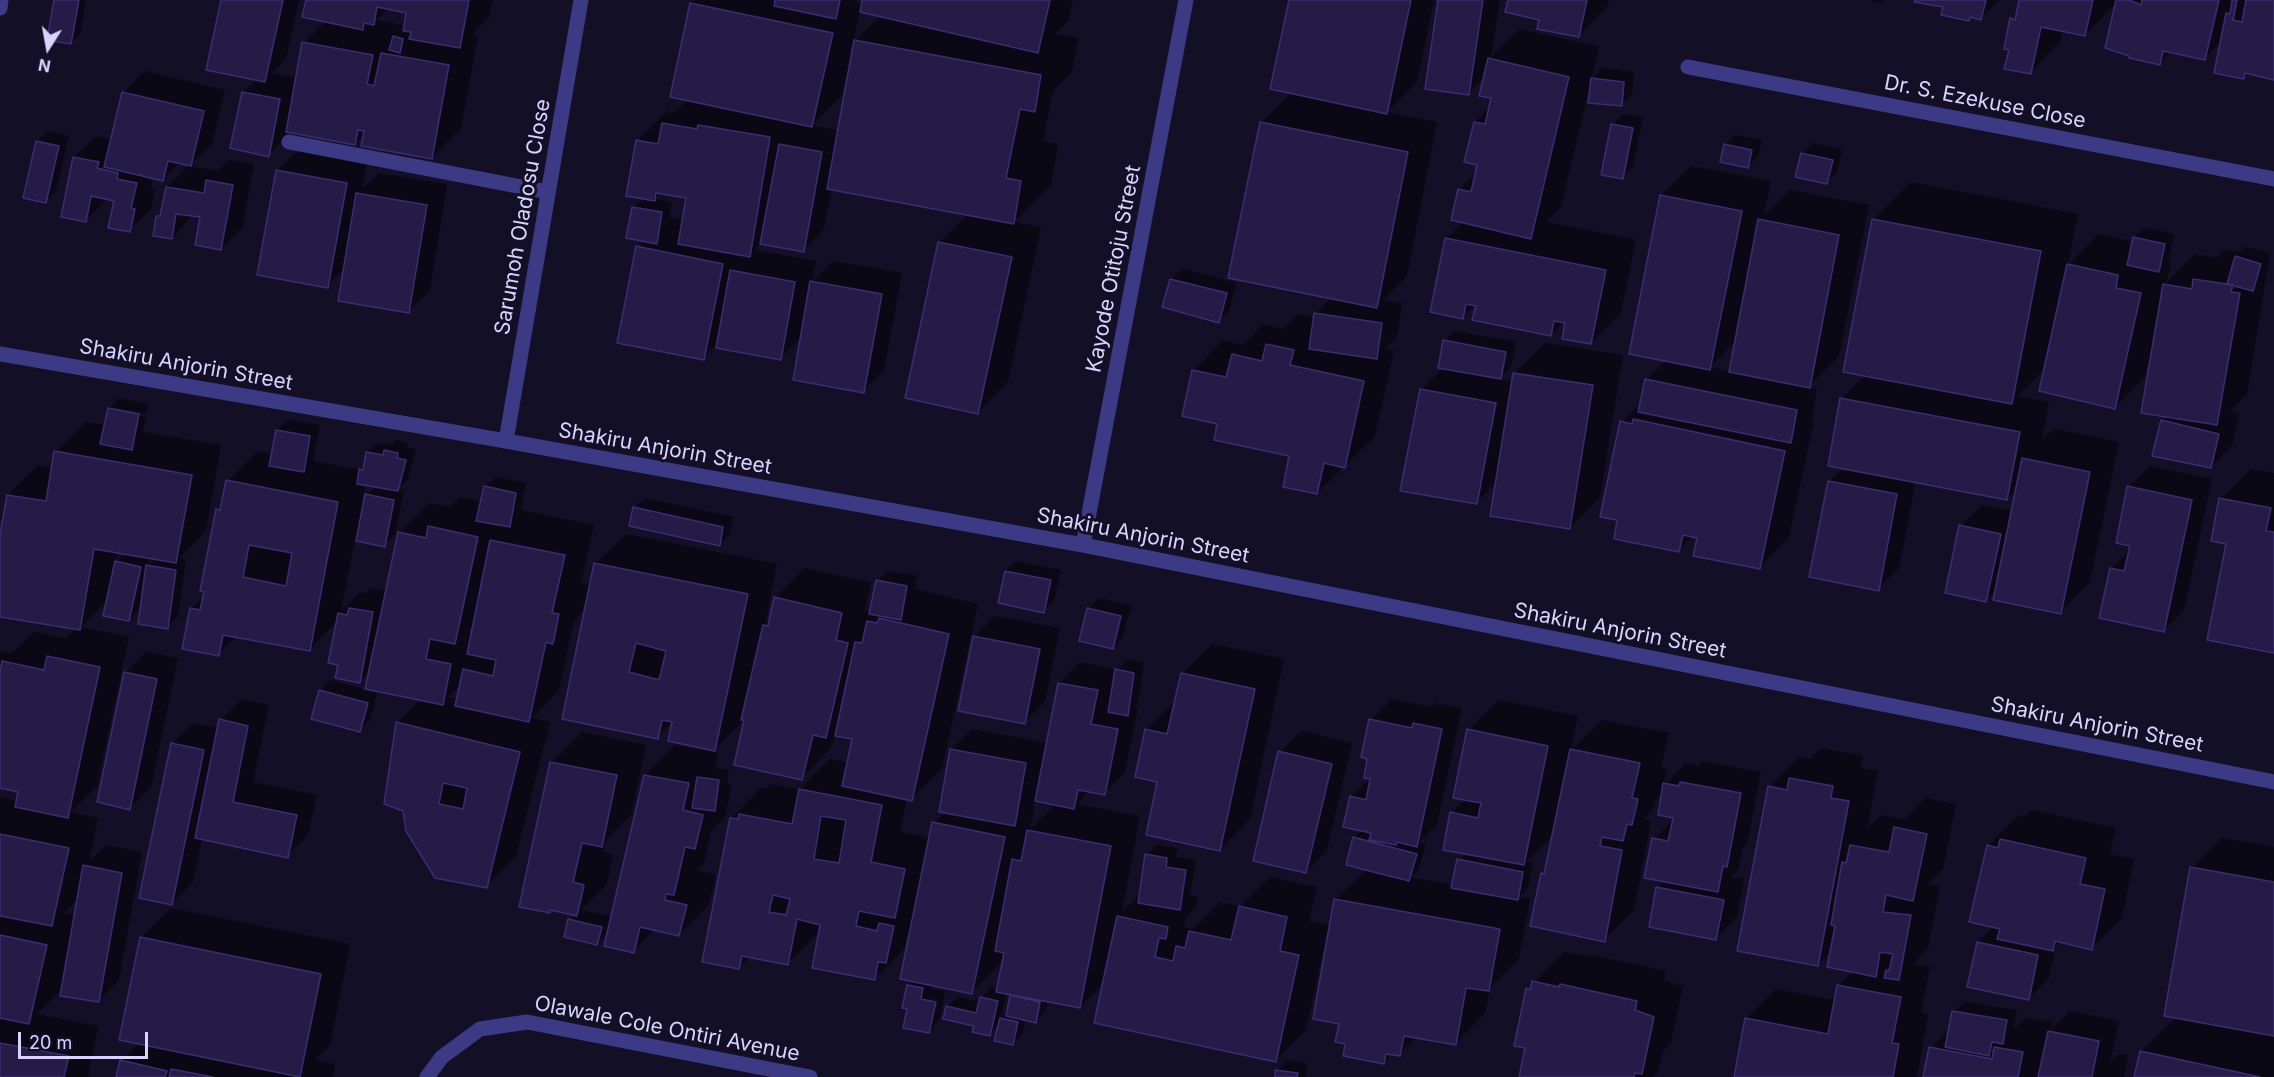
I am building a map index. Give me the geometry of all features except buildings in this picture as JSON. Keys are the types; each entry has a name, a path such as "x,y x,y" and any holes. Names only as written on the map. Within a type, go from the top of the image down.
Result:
{"street":[{"path":"0,8 2,0"},
{"name":"Sarumoh Oladosu Close","path":"506,441 581,0"},
{"name":"Kayode Otitoju Street","path":"1083,545 1186,0"},
{"name":"Dr. S. Ezekuse Close","path":"1688,67 2274,179"},
{"path":"289,142 548,192"},
{"name":"Shakiru Anjorin Street","path":"0,354 506,441 1083,545 2274,782"},
{"name":"Olawale Cole Ontiri Avenue","path":"427,1077 442,1057 480,1029 527,1022 810,1077"}]}
